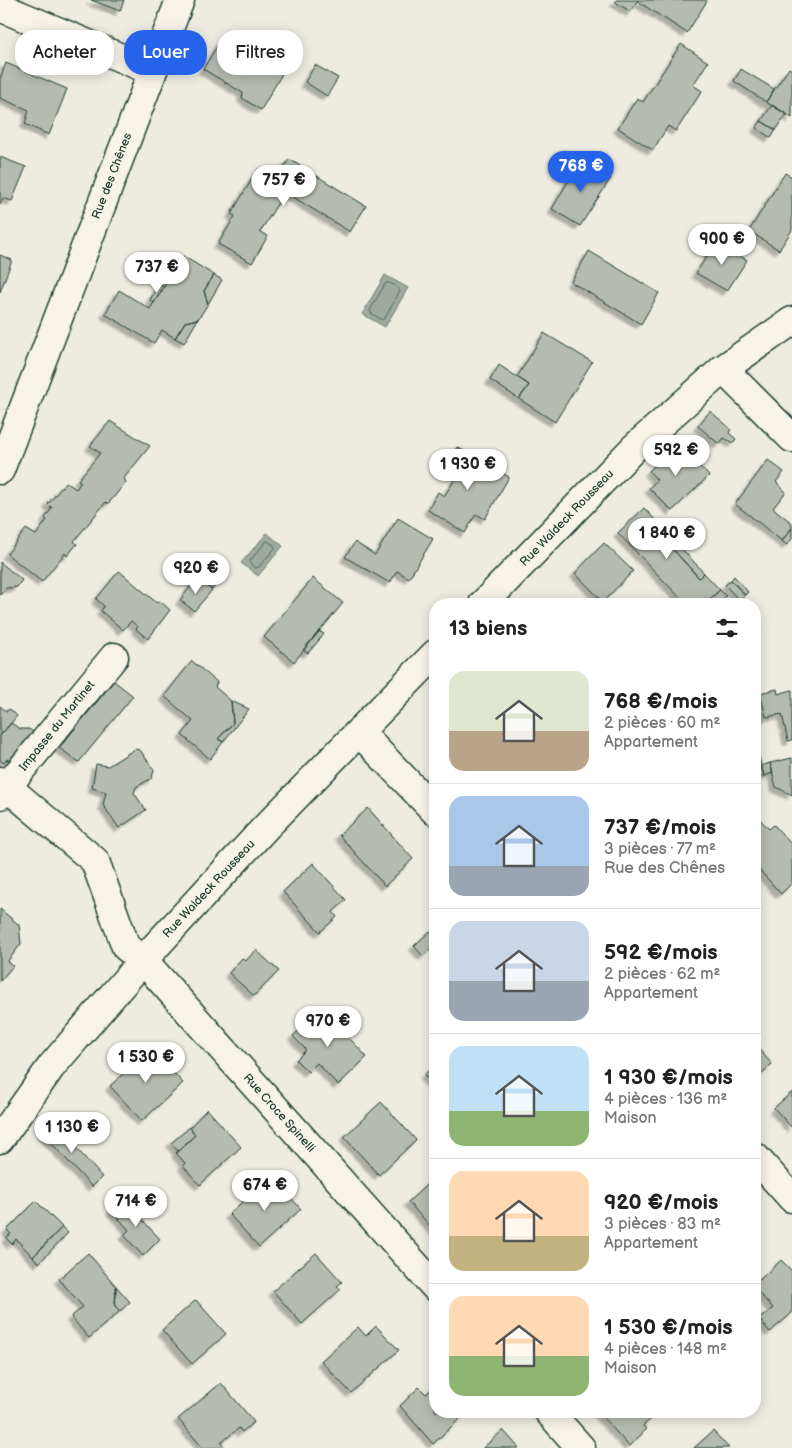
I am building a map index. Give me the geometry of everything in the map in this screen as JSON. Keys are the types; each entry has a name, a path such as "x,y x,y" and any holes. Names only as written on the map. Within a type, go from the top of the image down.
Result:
{"street":[{"name":"Rue des Chênes","path":"168,30 180,0"},
{"path":"0,7 124,60"},
{"name":"Rue des Chênes","path":"0,470 151,75"},
{"name":"Rue Waldeck Rousseau","path":"489,598 634,448 723,369 792,321"},
{"path":"723,369 792,438"},
{"name":"Impasse du Martinet","path":"2,788 114,657"},
{"name":"Rue Waldeck Rousseau","path":"0,1139 51,1067 143,960 266,827 429,660"},
{"path":"360,732 429,806"},
{"name":"Rue Croce Spinelli","path":"2,788 95,861 126,946 143,960 429,1280"},
{"path":"761,1164 792,1198"},
{"path":"554,1418 581,1448"}],"water":[{"path":"385,275 408,288 385,327 362,314"},
{"path":"267,533 283,546 258,576 241,563"}],"building":[{"path":"91,0 124,0 120,11"},
{"path":"616,0 707,1 687,33 637,1 631,12 615,2"},
{"path":"681,44 708,62 693,85 702,91 676,131 668,126 653,150 618,128 637,98 643,102"},
{"path":"217,46 217,75 281,75 261,110 242,98 243,93 207,71 207,62"},
{"path":"6,63 15,67 15,75 34,75 67,89 49,135 25,124 29,110 0,98 0,79"},
{"path":"315,65 338,78 327,96 305,82"},
{"path":"789,68 792,70 792,118 766,102"},
{"path":"741,69 774,89 766,102 734,81"},
{"path":"772,105 787,114 776,130 761,121"},
{"path":"761,121 776,130 771,138 756,128"},
{"path":"0,157 26,167 12,201 3,198 0,205"},
{"path":"289,159 366,206 350,232 285,192 260,232 268,236 252,263 218,244 235,216 231,214 258,169 276,180"},
{"path":"581,159 611,178 580,226 552,209"},
{"path":"785,173 792,177 792,230 779,250 749,231"},
{"path":"716,242 747,260 727,291 696,273"},
{"path":"589,251 659,293 641,324 571,282"},
{"path":"0,255 12,260 0,292"},
{"path":"183,256 214,275 204,291 208,304 198,319 185,322 175,338 162,330 154,343 105,314 119,290 150,309"},
{"path":"214,275 222,280 208,304 204,291"},
{"path":"159,285 164,287 154,303 150,300"},
{"path":"198,319 184,343 175,338 185,322"},
{"path":"544,333 592,362 555,422 519,399 529,385 517,377"},
{"path":"499,365 529,385 519,399 490,380"},
{"path":"710,411 731,429 729,433 736,439 733,443 724,438 719,444 698,426"},
{"path":"110,421 150,446 124,478 126,482 108,504 106,502 74,541 77,544 67,556 65,553 42,582 7,554 26,529 36,535 47,520 45,518 52,508 48,504 66,482 76,489 81,482 78,480 100,453 90,446"},
{"path":"678,443 709,476 672,511 649,488 657,480 649,471"},
{"path":"457,447 509,477 485,519 476,514 465,533 428,510 438,492 444,496 458,475 445,467"},
{"path":"768,460 784,472 776,482 786,492 773,508 792,523 792,528 782,541 735,504"},
{"path":"644,508 662,527 657,532 699,578 704,573 720,590 711,598 680,598 618,533"},
{"path":"398,518 433,539 409,578 397,571 390,583 345,557 355,542 375,555"},
{"path":"662,527 704,573 699,578 657,532"},
{"path":"792,528 792,539 787,545 782,541"},
{"path":"604,543 633,571 607,598 599,598 575,573"},
{"path":"0,562 22,580 17,587 6,588 0,595"},
{"path":"209,564 223,575 212,590 197,578"},
{"path":"119,571 157,603 160,601 170,610 148,639 136,629 138,627 131,621 123,630 101,611 104,606 96,599"},
{"path":"734,576 748,592 745,595 731,580"},
{"path":"197,578 212,590 194,611 180,600"},
{"path":"313,578 343,603 294,662 264,637"},
{"path":"731,580 745,595 741,598 737,598 725,585"},
{"path":"720,590 726,596 724,598 711,598"},
{"path":"319,631 324,634 308,653 303,650"},
{"path":"192,661 217,682 215,687 231,701 233,723 218,739 223,742 210,759 182,735 193,721 164,696"},
{"path":"114,681 133,696 79,762 59,748"},
{"path":"777,689 778,694 792,690 792,740 788,741 782,714 766,717 761,693"},
{"path":"231,701 249,709 223,742 218,739 233,723"},
{"path":"0,706 6,711 10,709 17,716 0,736"},
{"path":"11,723 20,729 29,729 37,735 14,764 7,759 4,763 0,760 0,736"},
{"path":"135,749 140,750 154,770 152,778 136,787 134,793 146,810 119,828 103,805 106,792 92,788 96,764 108,766"},
{"path":"792,758 792,795 776,787 770,763"},
{"path":"770,763 773,773 764,776 761,766"},
{"path":"761,764 764,776 761,777"},
{"path":"368,808 413,859 385,886 339,835"},
{"path":"761,820 769,829 774,825 792,845 792,883 781,894 761,872"},
{"path":"313,863 346,900 333,912 337,917 320,932 283,892"},
{"path":"0,909 19,925 21,944 7,962 13,966 0,981"},
{"path":"429,932 429,950 423,956 414,946"},
{"path":"256,950 279,971 254,996 229,973 242,958 246,961"},
{"path":"322,1009 367,1057 338,1085 317,1063 308,1072 296,1060 306,1050 293,1036"},
{"path":"151,1048 183,1083 142,1121 110,1086"},
{"path":"761,1052 772,1064 761,1074"},
{"path":"429,1070 429,1080 424,1075"},
{"path":"792,1092 792,1128 774,1108"},
{"path":"381,1102 416,1140 379,1175 344,1137"},
{"path":"207,1109 241,1147 200,1185 183,1166 185,1163 176,1153 195,1135 190,1127"},
{"path":"53,1122 102,1177 92,1187 42,1133"},
{"path":"190,1127 195,1135 178,1151 171,1143"},
{"path":"271,1176 301,1209 259,1247 229,1214"},
{"path":"429,1183 429,1225 408,1202"},
{"path":"123,1199 160,1239 143,1256 124,1235 129,1230 111,1210"},
{"path":"36,1201 62,1227 33,1257 16,1239 12,1244 6,1238 11,1234 7,1230"},
{"path":"62,1227 68,1233 39,1263 33,1257"},
{"path":"88,1253 116,1286 115,1306 120,1311 89,1338 71,1317 83,1307 59,1279"},
{"path":"316,1253 342,1282 337,1286 341,1289 302,1324 273,1291"},
{"path":"781,1260 792,1271 792,1313 770,1332 761,1321 761,1317 773,1308 761,1295 761,1278"},
{"path":"116,1286 130,1302 120,1311 115,1306"},
{"path":"196,1300 226,1334 192,1364 162,1330"},
{"path":"376,1326 399,1350 351,1393 321,1361 358,1327 366,1336"},
{"path":"221,1383 254,1422 242,1432 239,1428 221,1443 223,1448 203,1448 178,1419"},
{"path":"419,1387 426,1394 429,1391 429,1418 461,1418 433,1444 400,1406"},
{"path":"603,1418 652,1418 643,1426 647,1429 629,1446"},
{"path":"503,1430 519,1448 483,1448"},
{"path":"713,1431 729,1448 694,1448"}]}
